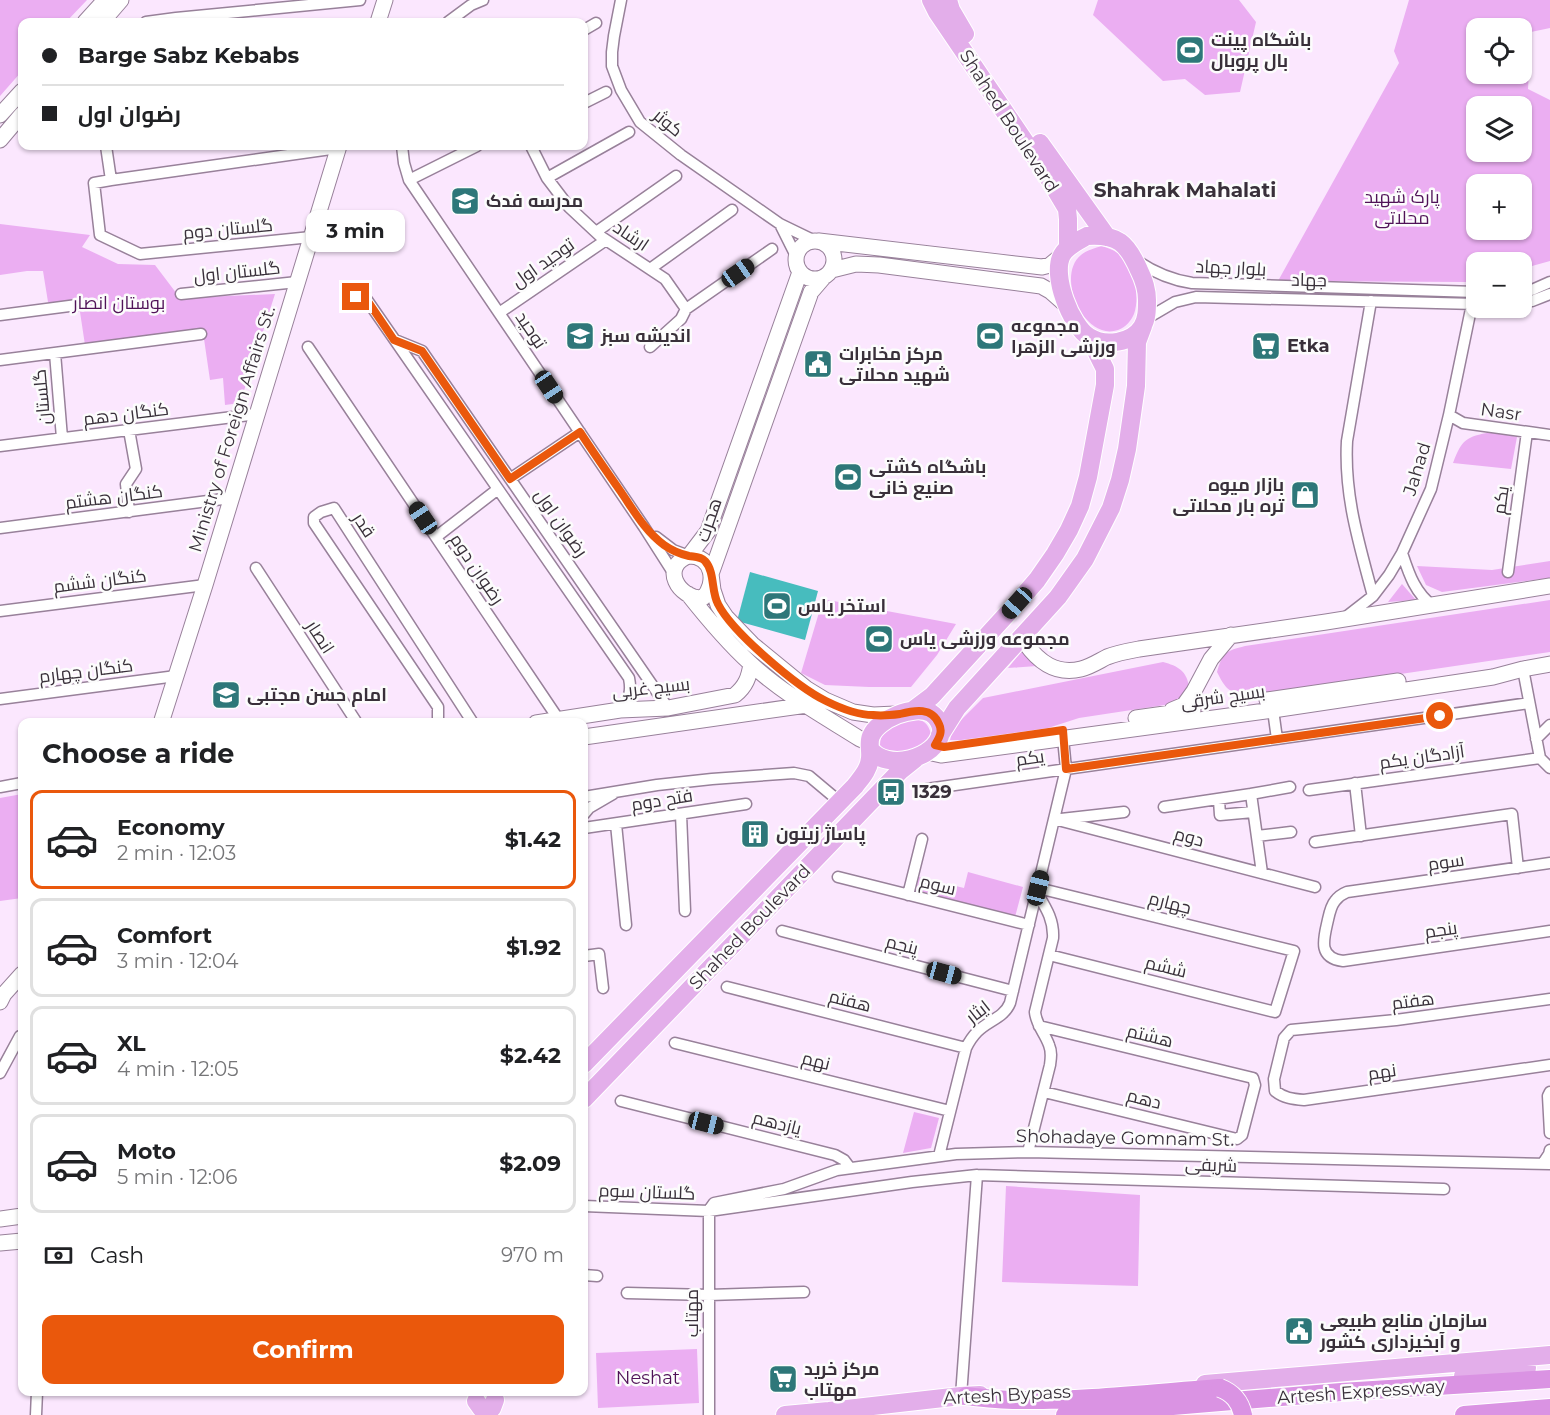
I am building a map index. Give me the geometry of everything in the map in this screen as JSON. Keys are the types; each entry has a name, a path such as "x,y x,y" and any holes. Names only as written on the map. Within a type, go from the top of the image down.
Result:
{"highway":[{"name":"Artesh Expressway","path":"1065,1415 1341,1392 1550,1379"},
{"path":"964,1396 1016,1400 1122,1396 1220,1388 1230,1391 1244,1415"},
{"name":"Artesh Expressway","path":"1464,1415 1550,1408"}],"main road":[{"path":"89,18 105,0"},
{"path":"105,18 121,0"},
{"path":"379,18 385,0"},
{"name":"Shahed Boulevard","path":"931,0 1042,167 1066,209 1068,219 1065,252"},
{"name":"Shahed Boulevard","path":"948,0 951,10 977,54 1107,237"},
{"path":"0,115 18,95"},
{"path":"0,140 18,120"},
{"name":"Ministry of Foreign Affairs St.","path":"163,718 338,150"},
{"path":"1067,306 1041,286 879,265 856,264 811,279 797,268 796,256 802,246 816,241 1042,267 1050,265 1087,236 1107,237 1122,243 1129,249 1145,282 1147,293 1144,323 1137,334 1113,343 1104,343 1089,337"},
{"path":"816,241 825,243 833,252 835,258 827,274"},
{"path":"870,746 873,732 878,726 932,696 1017,603 1055,554 1080,506 1106,385 1105,369 1089,337 1074,319 1067,306 1059,281 1058,273 1065,252"},
{"name":"هجرت","path":"689,556 708,531 800,272"},
{"name":"هجرت","path":"711,574 811,292 827,274"},
{"name":"Shahed Boulevard","path":"588,1095 900,771 930,747 957,708 1059,597 1085,559 1111,508 1120,480 1136,386 1137,342 1144,323"},
{"path":"689,556 702,558 707,562 715,597 726,617 752,644 807,689 853,712 873,716 927,711 934,716 941,729 930,747 896,762 876,757 870,746 807,705 751,664 720,633 675,580 674,574 678,562 689,556"},
{"path":"688,594 695,598 703,598 711,586 711,574"},
{"path":"1026,634 1026,644 1047,666 1064,670 1081,669 1109,656 1139,649 1433,606 1550,586"},
{"path":"1161,714 1184,705 1211,659 1231,635"},
{"name":"بسیج غربی","path":"576,718 620,710 669,708 735,695 743,688 749,677 751,664"},
{"name":"بسیج شرقی","path":"930,747 941,755 1161,714 1273,710 1493,677 1550,664"},
{"name":"بسیج شرقی","path":"1063,734 1236,710 1492,668 1523,669"},
{"name":"بسیج غربی","path":"588,736 807,705"},
{"name":"Shahed Boulevard","path":"588,1060 855,786 868,768 870,746"},
{"path":"0,1002 18,978"},
{"path":"0,1219 18,1217"},
{"path":"0,1244 18,1242"},
{"name":"Artesh Bypass","path":"785,1415 964,1396 1158,1388 1550,1355"},
{"path":"1341,1392 1550,1365"},
{"path":"476,1403 486,1410 496,1402"}],"street":[{"path":"176,18 264,5 360,0"},
{"path":"453,18 471,5 483,0"},
{"name":"کوثر","path":"621,0 614,36 612,66 621,90 640,122 681,155 780,224 816,241"},
{"path":"588,28 596,23"},
{"path":"588,101 606,92"},
{"path":"547,178 629,132"},
{"path":"106,150 111,180 318,150"},
{"name":"توحید","path":"402,150 409,180 645,527"},
{"path":"409,180 469,150"},
{"name":"ارشاد","path":"533,150 547,178 569,207 606,240 665,279 686,309"},
{"path":"596,232 676,176"},
{"name":"گلستان دوم","path":"111,180 94,183 100,235 140,254 311,237"},
{"path":"650,268 732,210"},
{"name":"کوثر","path":"780,224 796,256"},
{"name":"توحید اول","path":"499,313 606,240"},
{"path":"650,347 681,319 686,309 772,249"},
{"name":"بلوار جهاد","path":"1135,259 1162,276 1192,283 1466,298"},
{"name":"گلستان اول","path":"181,294 297,282"},
{"path":"1532,290 1550,282"},
{"path":"1532,301 1550,294"},
{"name":"رضوان اول","path":"356,297 367,300 629,678 631,689 620,710"},
{"name":"جهاد","path":"1144,323 1175,302 1196,297 1371,301 1466,298"},
{"path":"1371,301 1347,441 1346,462 1351,511 1373,596"},
{"path":"0,315 77,305"},
{"name":"Jahad","path":"1343,619 1373,596 1389,575 1402,554 1431,489 1470,318"},
{"path":"0,360 201,334"},
{"name":"رضوان اول","path":"394,340 422,351 669,708"},
{"name":"رضوان دوم","path":"308,347 557,718"},
{"name":"گلستان","path":"55,353 62,438"},
{"name":"کنگان دهم","path":"0,446 257,414"},
{"name":"Nasr","path":"1449,415 1463,423 1550,435"},
{"path":"129,430 136,469 126,484 129,512"},
{"path":"510,479 580,432"},
{"name":"یکم","path":"1508,572 1527,432"},
{"path":"435,537 498,489"},
{"name":"کنگان هشتم","path":"0,528 231,498"},
{"name":"قدر","path":"438,718 438,707 314,523 314,517 321,512 334,508 470,718"},
{"path":"645,527 673,550 689,556"},
{"path":"645,527 674,574"},
{"path":"1402,554 1412,582 1424,599 1433,606"},
{"name":"انصار","path":"256,568 354,718"},
{"name":"کنگان ششم","path":"0,611 205,585"},
{"path":"1523,669 1540,758 1550,768"},
{"name":"کنگان چهارم","path":"0,699 176,676"},
{"name":"یکم","path":"927,789 1529,703"},
{"path":"1273,710 1277,739"},
{"path":"1536,739 1550,725"},
{"name":"ایثار","path":"939,1156 970,1039 977,1031 1006,1011 1013,991 1066,769 1063,734"},
{"name":"آزادگان یکم","path":"1309,790 1540,758"},
{"path":"588,796 712,779 794,773 809,776 840,802"},
{"path":"1355,783 1361,836"},
{"path":"0,787 18,784"},
{"path":"1164,807 1290,787"},
{"path":"588,810 618,791"},
{"path":"1251,794 1262,873"},
{"path":"1219,800 1220,815 1253,812"},
{"name":"فتح دوم","path":"588,828 746,804"},
{"path":"1054,819 1124,812"},
{"path":"681,814 685,911"},
{"path":"1315,842 1512,814 1518,868"},
{"name":"دوم","path":"1054,819 1315,887"},
{"path":"616,824 626,926"},
{"path":"1257,836 1291,832"},
{"path":"908,895 922,838"},
{"name":"سوم","path":"1336,960 1326,952 1323,939 1332,906 1340,895 1347,892 1550,863"},
{"name":"سوم","path":"838,877 1029,925"},
{"path":"1028,1152 1044,1092 1051,1053 1035,1012 1053,938 1053,926 1037,891"},
{"name":"چهارم","path":"1037,891 1294,951 1275,1012"},
{"name":"پنجم","path":"782,931 1013,991"},
{"name":"پنجم","path":"1336,960 1550,931"},
{"path":"588,955 599,954 603,988"},
{"name":"ششم","path":"1049,955 1275,1012"},
{"name":"هفتم","path":"727,987 966,1048"},
{"name":"هفتم","path":"1284,1038 1291,1030 1396,1020 1550,999"},
{"name":"هشتم","path":"1039,1026 1253,1078 1255,1085 1242,1136 1236,1139"},
{"name":"نهم","path":"1284,1038 1274,1079 1275,1091 1291,1099 1304,1100 1550,1065"},
{"path":"0,1073 18,1040"},
{"name":"نهم","path":"675,1043 950,1111"},
{"name":"دهم","path":"1044,1092 1236,1139"},
{"path":"1550,1092 1548,1096 1550,1133"},
{"name":"یازدهم","path":"621,1101 835,1155 844,1160 850,1168"},
{"path":"1547,1163 1550,1150"},
{"name":"Shohadaye Gomnam St.","path":"709,1211 714,1203 720,1201 784,1189 837,1170 956,1154 1028,1152 1547,1163"},
{"path":"964,1396 977,1175"},
{"name":"شریفی","path":"709,1211 977,1175 1444,1189"},
{"name":"گلستان سوم","path":"588,1206 709,1211"},
{"name":"مهتاب","path":"709,1211 710,1415"},
{"path":"588,1275 597,1276"},
{"path":"627,1293 709,1295 804,1292"},
{"path":"36,1415 37,1396"}],"green space":[{"path":"0,0 87,0 70,18 18,18 18,76 0,96"},
{"name":"باشگاه پینت بال پروبال","path":"1098,0 1239,0 1256,22 1240,92 1205,95 1185,79 1163,81 1093,15"},
{"name":"پارک شهید محلاتی","path":"1409,0 1550,0 1550,28 1532,32 1532,18 1466,18 1466,84 1528,84 1528,89 1550,100 1550,261 1532,266 1532,252 1466,252 1466,282 1278,281 1399,63 1394,51"},
{"name":"بوستان انصار","path":"0,224 90,235 82,247 118,264 155,265 180,298 275,294 240,403 225,405 223,378 210,380 203,332 85,345 80,312 48,302 43,271 0,275"},
{"path":"1102,246 1122,257 1130,269 1135,284 1134,314 1128,324 1118,330 1106,331 1094,326 1084,317 1072,291 1071,277 1074,265 1083,253"},
{"path":"1491,432 1517,437 1511,469 1453,463 1466,440"},
{"path":"1550,561 1550,578 1442,592 1426,585 1417,566 1492,570"},
{"path":"1402,584 1416,600 1388,602"},
{"name":"مجموعه ورزشی یاس","path":"823,599 956,624 937,655 911,687 825,685 801,673"},
{"path":"1550,600 1550,652 1252,696 1227,688 1217,672 1226,653 1245,646"},
{"path":"1022,651 1037,666 1008,668"},
{"path":"1163,662 1181,670 1189,687 1182,698 1171,704 1079,718 1048,728 950,740 953,728 983,698"},
{"path":"913,719 923,721 927,725 931,734 927,740 910,750 898,752 884,750 880,745 883,733 891,726"},
{"path":"18,795 18,899 0,901 0,798"},
{"path":"968,872 1023,887 1015,917 916,890 919,877 964,888"},
{"path":"914,1112 939,1118 931,1148 903,1153"},
{"path":"1006,1186 1140,1195 1138,1286 1002,1282"},
{"name":"Neshat","path":"697,1349 699,1403 598,1408 596,1353"}],"shaded area":[{"name":"استخر یاس","path":"750,572 818,591 805,640 737,621"}],"place":[{"name":"باشگاه پینت بال پروبال","path":"1190,50"},
{"name":"مدرسه فدک","path":"465,201"},
{"name":"اندیشه سبز","path":"580,336"},
{"name":"مجموعه ورزشی الزهرا","path":"990,336"},
{"name":"Etka","path":"1266,346"},
{"name":"مرکز مخابرات شهید محلاتی","path":"818,364"},
{"name":"باشگاه کشتی صنیع خانی","path":"848,477"},
{"name":"بازار میوه تره بار محلاتی","path":"1305,495"},
{"name":"استخر یاس","path":"777,606"},
{"name":"مجموعه ورزشی یاس","path":"879,639"},
{"name":"امام حسن مجتبی","path":"226,695"},
{"name":"1329","path":"891,792"},
{"name":"پاساژ زیتون","path":"755,834"},
{"name":"سازمان منابع طبیعی و آبخیزداری کشور","path":"1299,1331"},
{"name":"مرکز خرید مهتاب","path":"783,1379"}],"district":[{"name":"Shahrak Mahalati","path":"1185,190"}],"route":[{"path":"356,297 367,300 394,340 422,351 510,479 580,432 645,527 673,550 702,558 707,562 718,604 726,617 752,644 807,689 853,712 873,716 917,710 931,713 937,719 941,729 935,745 944,747 1063,730 1066,769 1440,716"}]}
